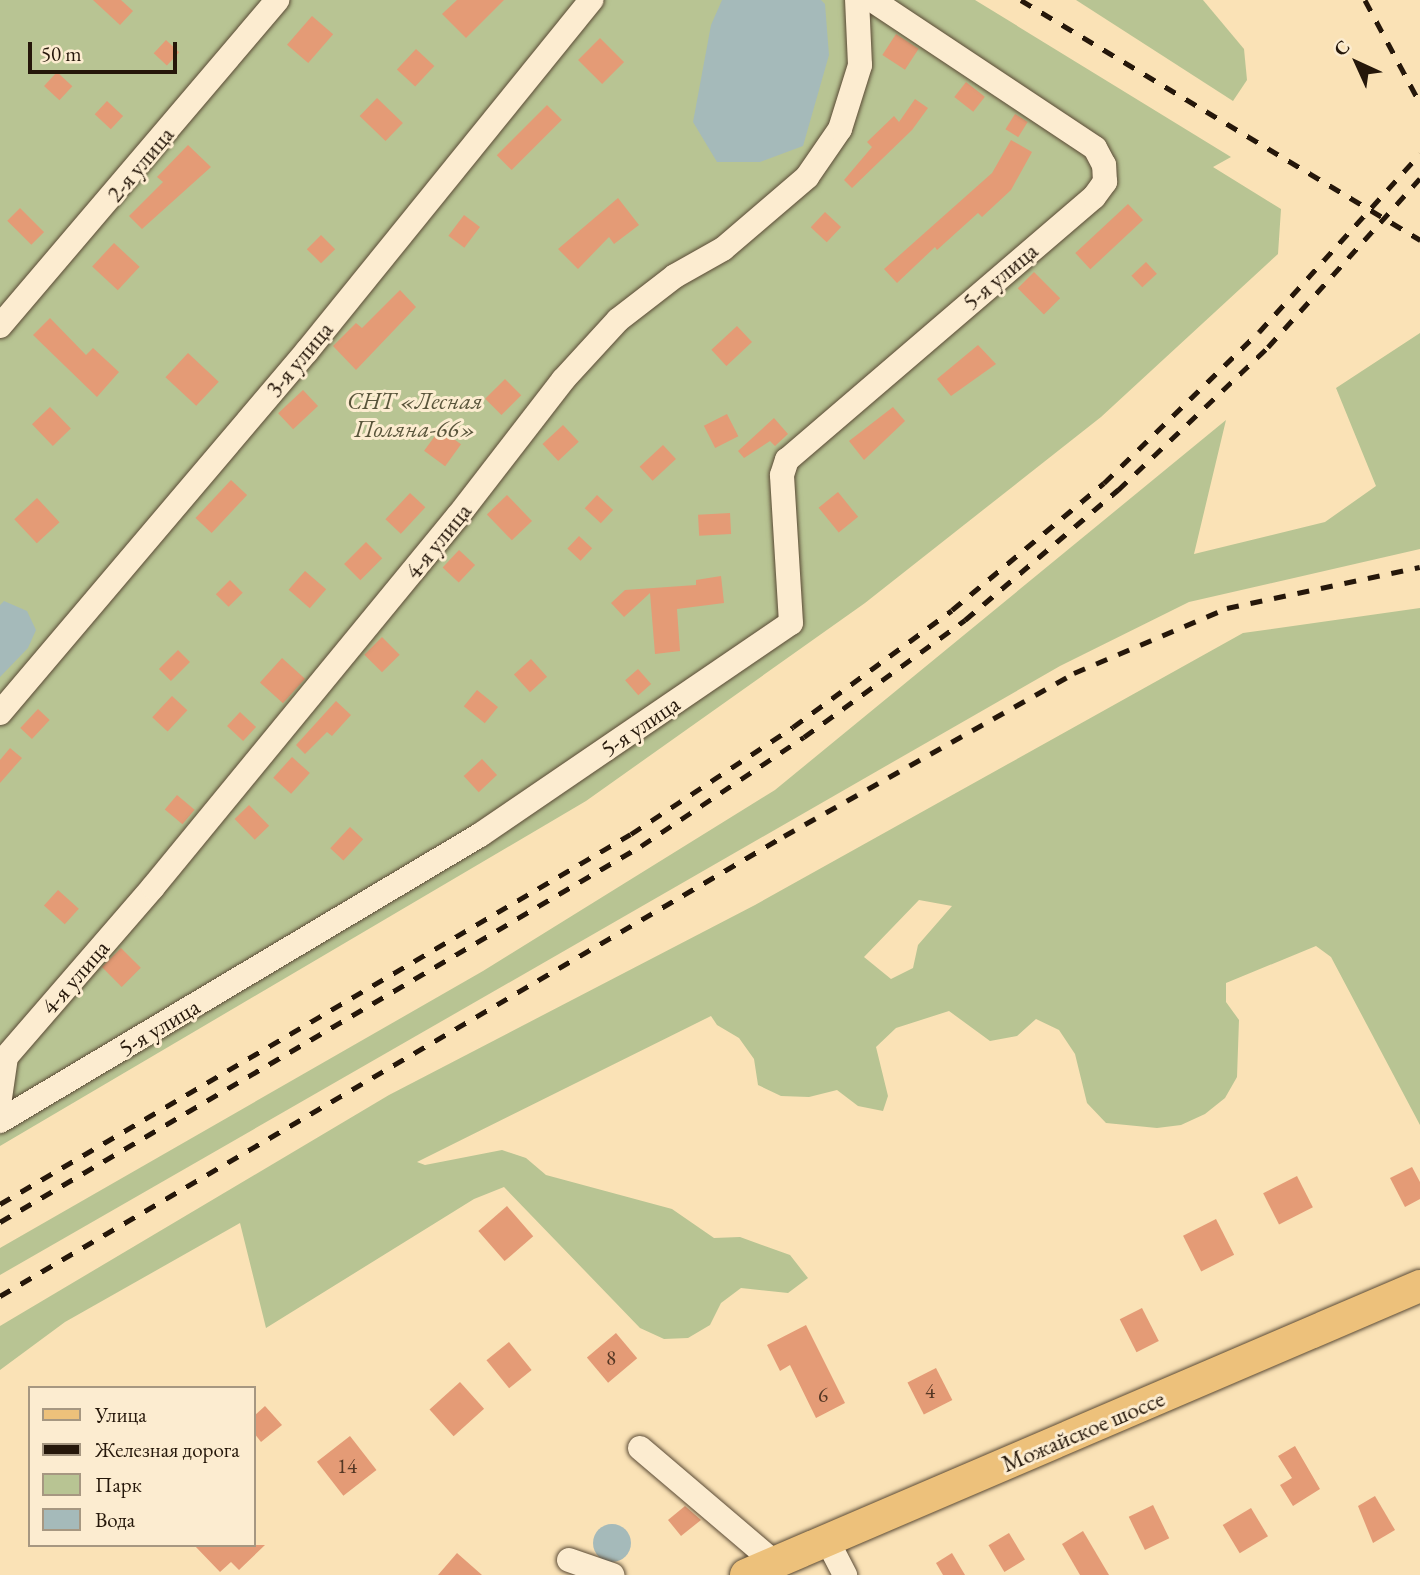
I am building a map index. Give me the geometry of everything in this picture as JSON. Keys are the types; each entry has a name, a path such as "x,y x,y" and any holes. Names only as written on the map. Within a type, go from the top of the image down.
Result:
{"main road":[{"name":"Можайское шоссе","path":"760,1569 826,1538 1420,1286"}],"street":[{"name":"2-я улица","path":"0,326 277,0"},
{"name":"3-я улица","path":"0,713 307,351 591,0"},
{"name":"4-я улица","path":"0,1098 6,1057 153,887 458,516 564,380 618,320 676,276 723,249 807,177 840,129 860,65 857,0"},
{"name":"5-я улица","path":"0,1122 480,835 791,624 782,475 787,460 1094,197 1105,182 1104,165 1095,148 872,0"},
{"path":"640,1448 760,1569"},
{"path":"826,1538 845,1575"},
{"path":"569,1560 612,1575"}],"green space":[{"name":"СНТ «Лесная Поляна-66»","path":"0,0 975,0 1231,157 1213,167 1281,209 1278,254 1101,417 865,603 586,801 0,1146"},
{"path":"1076,0 1203,0 1244,49 1247,80 1233,101"},
{"path":"1420,333 1420,549 1189,602 1060,666 0,1275 0,1248 483,971 775,790 1226,420 1194,554 1325,522 1376,486 1336,388"},
{"path":"1420,608 1420,1125 1331,957 1316,946 1226,983 1226,1002 1239,1020 1237,1077 1225,1098 1205,1114 1181,1125 1157,1128 1106,1123 1087,1103 1075,1054 1059,1030 1036,1019 1017,1036 990,1041 949,1011 896,1028 876,1047 888,1096 883,1111 858,1106 837,1090 809,1097 781,1096 758,1085 754,1059 739,1038 717,1025 711,1016 417,1162 425,1165 502,1150 526,1158 546,1175 672,1209 714,1238 740,1237 790,1255 808,1278 788,1293 741,1288 721,1303 710,1325 688,1338 664,1339 640,1328 504,1187 474,1199 266,1328 240,1223 65,1322 0,1370 0,1326 389,1095 755,905 1243,633","holes":["919,900 952,906 918,945 913,968 891,979 864,957"]}],"water":[{"path":"722,0 821,0 825,4 829,55 803,146 760,162 717,162 693,122 711,25"},
{"path":"4,601 27,611 36,630 28,648 0,677 0,605"},
{"path":"612,1524 625,1530 631,1543 625,1556 612,1562 599,1556 593,1543 599,1530"}],"building":[{"path":"93,0 121,0 133,11 120,25"},
{"path":"457,0 504,0 466,38 442,14"},
{"path":"312,16 333,34 308,63 287,45"},
{"path":"896,34 919,49 905,70 882,55"},
{"path":"600,38 624,62 602,84 578,60"},
{"path":"166,40 179,52 167,65 154,53"},
{"path":"416,49 434,66 415,87 397,69"},
{"path":"57,72 72,86 59,100 44,86"},
{"path":"966,82 985,97 973,112 954,97"},
{"path":"377,98 403,123 386,141 360,116"},
{"path":"915,99 928,108 912,130 852,188 844,180 872,147 867,142 894,116 899,122"},
{"path":"107,101 123,116 111,129 95,114"},
{"path":"547,105 562,120 512,170 497,155"},
{"path":"1015,114 1028,122 1018,137 1005,129"},
{"path":"1011,140 1032,152 1011,190 982,217 978,213 937,250 935,247 897,283 884,269 992,173"},
{"path":"188,145 211,167 142,229 129,216 163,182 157,177"},
{"path":"618,198 639,225 614,244 609,237 578,269 558,249"},
{"path":"1128,204 1143,220 1090,269 1075,253"},
{"path":"20,208 44,232 31,245 7,221"},
{"path":"825,212 841,227 827,242 811,227"},
{"path":"464,215 480,227 464,248 448,236"},
{"path":"321,235 335,249 321,263 307,249"},
{"path":"114,243 140,267 118,290 92,266"},
{"path":"1146,262 1157,274 1142,287 1131,276"},
{"path":"1034,272 1060,298 1044,314 1018,288"},
{"path":"400,290 416,307 356,370 333,346 356,323 362,328"},
{"path":"50,318 86,355 93,348 119,372 97,397 33,335"},
{"path":"737,326 752,342 726,366 711,350"},
{"path":"978,345 996,364 951,396 937,379"},
{"path":"188,353 219,382 196,406 165,377"},
{"path":"505,379 521,395 501,415 485,399"},
{"path":"303,390 318,406 293,429 278,413"},
{"path":"50,407 71,429 53,446 32,424"},
{"path":"893,407 905,421 864,460 849,441"},
{"path":"727,414 738,436 715,448 704,426"},
{"path":"774,418 788,434 775,446 770,441 744,458 738,451"},
{"path":"563,425 579,442 558,461 543,444"},
{"path":"440,429 461,444 445,466 424,451"},
{"path":"663,445 676,459 653,481 640,467"},
{"path":"231,480 247,495 212,533 196,518"},
{"path":"838,492 858,517 839,533 819,508"},
{"path":"410,493 425,507 401,534 385,519"},
{"path":"507,495 532,521 512,540 487,514"},
{"path":"597,495 613,510 601,523 585,508"},
{"path":"37,498 60,522 37,543 14,519"},
{"path":"730,513 731,534 699,536 698,515"},
{"path":"579,536 592,548 581,561 567,548"},
{"path":"366,542 382,558 360,580 344,564"},
{"path":"459,550 475,565 459,583 443,568"},
{"path":"305,571 326,589 310,608 289,590"},
{"path":"721,576 724,603 677,609 680,651 655,654 650,593 624,617 611,603 625,590 696,585 696,580"},
{"path":"230,580 243,593 229,607 216,594"},
{"path":"382,637 400,655 382,672 364,655"},
{"path":"178,650 190,662 171,681 159,669"},
{"path":"282,658 305,679 283,703 260,683"},
{"path":"531,659 547,677 530,692 514,674"},
{"path":"638,669 651,684 638,695 625,680"},
{"path":"477,690 498,707 485,723 464,706"},
{"path":"172,696 187,710 168,732 152,717"},
{"path":"336,701 351,715 332,736 327,732 305,754 296,745"},
{"path":"38,709 50,720 32,739 20,728"},
{"path":"240,712 256,727 243,741 227,726"},
{"path":"10,748 22,758 0,783 0,760"},
{"path":"292,757 310,773 291,794 273,778"},
{"path":"482,759 497,775 479,792 464,776"},
{"path":"177,795 195,810 182,824 165,810"},
{"path":"249,805 269,826 255,840 235,819"},
{"path":"350,827 363,839 343,860 330,848"},
{"path":"58,890 79,909 65,924 44,906"},
{"path":"121,948 141,968 122,987 102,967"},
{"path":"1412,1167 1420,1182 1420,1199 1405,1207 1390,1178"},
{"path":"1297,1176 1313,1207 1279,1224 1263,1193"},
{"path":"507,1206 533,1236 505,1261 478,1231"},
{"path":"1216,1219 1234,1255 1201,1271 1183,1236"},
{"path":"1142,1308 1159,1341 1137,1352 1120,1319"},
{"path":"806,1325 845,1403 816,1418 790,1365 780,1371 767,1345"},
{"path":"616,1333 637,1358 608,1383 587,1357"},
{"path":"509,1342 532,1370 509,1388 486,1360"},
{"path":"936,1368 952,1400 924,1415 907,1383"},
{"path":"460,1382 484,1409 454,1436 430,1409"},
{"path":"265,1406 282,1425 261,1442 256,1436 256,1414"},
{"path":"350,1436 376,1470 343,1496 317,1462"},
{"path":"1295,1446 1320,1489 1293,1506 1280,1485 1292,1478 1278,1456"},
{"path":"1375,1496 1395,1530 1373,1543 1358,1506"},
{"path":"1153,1505 1169,1538 1145,1550 1129,1517"},
{"path":"685,1506 701,1520 681,1536 668,1520"},
{"path":"1251,1508 1268,1536 1240,1553 1223,1525"},
{"path":"1083,1531 1109,1575 1080,1575 1062,1544"},
{"path":"1009,1533 1025,1560 1004,1572 988,1545"},
{"path":"265,1545 239,1570 231,1562 220,1572 196,1547"},
{"path":"457,1553 482,1575 438,1575"},
{"path":"952,1553 965,1575 943,1575 936,1563"}],"railway":[{"path":"1021,0 1420,240"},
{"path":"1365,0 1420,103"},
{"path":"0,1204 631,834 793,727 952,610 1104,483 1259,332 1420,154"},
{"path":"0,1222 641,846 804,737 965,620 1118,490 1268,347 1420,178"},
{"path":"0,1296 784,836 1074,673 1227,608 1420,567"}]}
